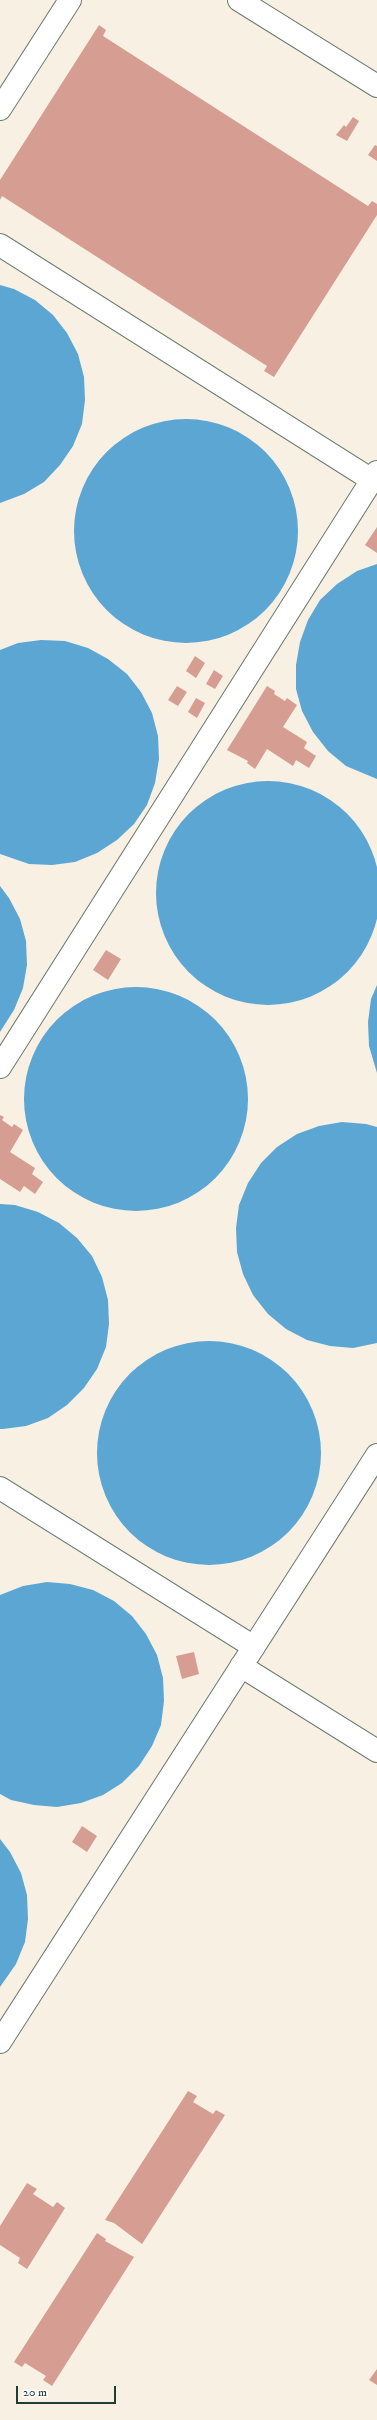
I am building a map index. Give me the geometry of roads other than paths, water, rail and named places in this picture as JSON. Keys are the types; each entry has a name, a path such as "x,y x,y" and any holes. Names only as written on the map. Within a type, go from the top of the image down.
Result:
{"lane":[{"path":"0,109 70,0"},
{"path":"239,0 377,86"},
{"path":"0,245 375,476 0,1068"},
{"path":"0,2042 377,1455"},
{"path":"0,1488 254,1647"},
{"path":"242,1666 377,1751"}],"water":[{"path":"0,285 14,289 35,300 53,315 67,333 78,354 84,377 85,400 82,424 73,446 60,465 44,482 24,494 0,503"},
{"path":"175,419 197,419 229,427 239,432 257,444 273,460 290,488 296,509 298,531 296,553 290,574 273,602 257,618 229,635 197,643 175,643 143,635 133,630 115,618 99,602 82,574 74,542 74,520 82,488 87,478 99,460 115,444 143,427"},
{"path":"377,564 377,779 346,766 328,751 313,732 302,711 296,689 296,665 300,642 308,620 320,600 337,584 357,571"},
{"path":"41,640 65,641 88,648 108,659 127,674 141,692 152,713 158,736 159,759 155,783 147,805 134,824 117,840 97,853 75,862 52,865 29,864 0,854 0,650 18,643"},
{"path":"268,781 290,783 321,794 339,806 355,822 367,840 375,861 378,871 380,893 378,915 367,946 355,964 339,980 321,992 300,1000 290,1003 268,1005 246,1003 215,992 197,980 181,964 169,946 161,925 158,915 156,893 158,871 169,840 181,822 197,806 215,794 236,786 246,783"},
{"path":"0,886 9,898 20,919 26,941 27,965 23,988 14,1010 0,1032"},
{"path":"377,985 377,1073 369,1046 368,1022 371,999"},
{"path":"125,987 147,987 179,995 189,1000 207,1012 223,1028 240,1056 246,1077 248,1099 246,1121 240,1142 223,1170 207,1186 179,1203 147,1211 125,1211 93,1203 83,1198 65,1186 49,1170 32,1142 24,1110 24,1088 32,1056 37,1046 49,1028 65,1012 93,995"},
{"path":"342,1122 366,1124 377,1127 377,1343 353,1348 330,1346 307,1340 286,1329 268,1314 253,1295 243,1274 237,1252 236,1228 239,1205 248,1183 261,1163 277,1147 297,1134 319,1126"},
{"path":"0,1204 15,1205 38,1212 59,1223 77,1238 92,1256 102,1277 108,1300 109,1324 106,1347 97,1369 84,1388 67,1405 48,1418 26,1426 3,1429 0,1429"},
{"path":"198,1341 220,1341 252,1349 262,1354 280,1366 296,1382 313,1410 319,1431 321,1453 319,1475 313,1496 296,1524 280,1540 252,1557 220,1565 198,1565 166,1557 156,1552 138,1540 122,1524 105,1496 97,1464 97,1442 105,1410 110,1400 122,1382 138,1366 166,1349"},
{"path":"47,1582 70,1584 93,1590 114,1601 132,1616 146,1634 157,1655 163,1678 164,1701 161,1725 152,1746 139,1766 122,1783 103,1795 81,1803 57,1807 34,1805 11,1800 0,1794 0,1595 23,1586"},
{"path":"0,1839 10,1852 21,1873 27,1895 28,1919 25,1942 16,1964 0,1987"}]}
